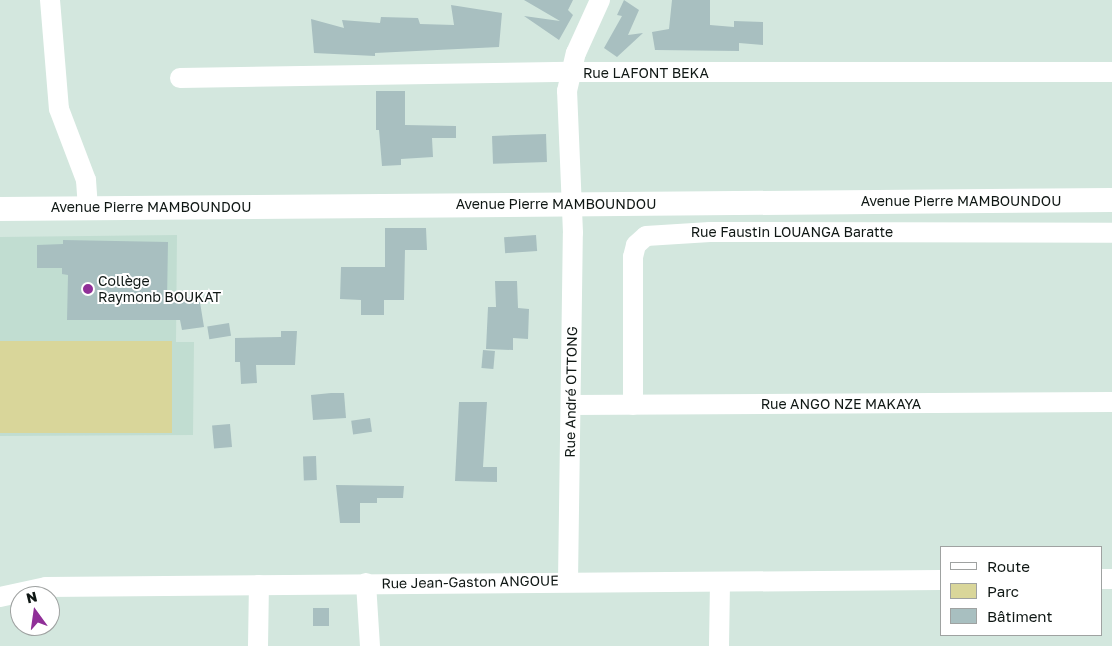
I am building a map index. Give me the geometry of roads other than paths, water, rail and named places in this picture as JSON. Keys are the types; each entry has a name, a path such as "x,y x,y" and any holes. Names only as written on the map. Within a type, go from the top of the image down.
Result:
{"street":[{"path":"50,0 59,109 86,180 88,208"},
{"name":"Rue André OTTONG","path":"568,581 572,204 567,91 576,53 600,0"},
{"name":"Rue LAFONT BEKA","path":"180,78 572,72 1112,72"},
{"name":"Avenue Pierre MAMBOUNDOU","path":"0,208 1112,200"},
{"name":"Rue Faustin LOUANGA Baratte","path":"633,405 634,257 636,245 646,236 710,232 1112,233"},
{"name":"Rue ANGO NZE MAKAYA","path":"570,405 1112,402"},
{"name":"Rue Jean-Gaston ANGOUE","path":"0,598 46,587 568,581 940,580"},
{"path":"719,646 720,582"},
{"path":"366,583 370,646"},
{"path":"258,646 259,585"}],"place":[{"name":"Collège Raymonb BOUKAT","path":"88,289"}]}
